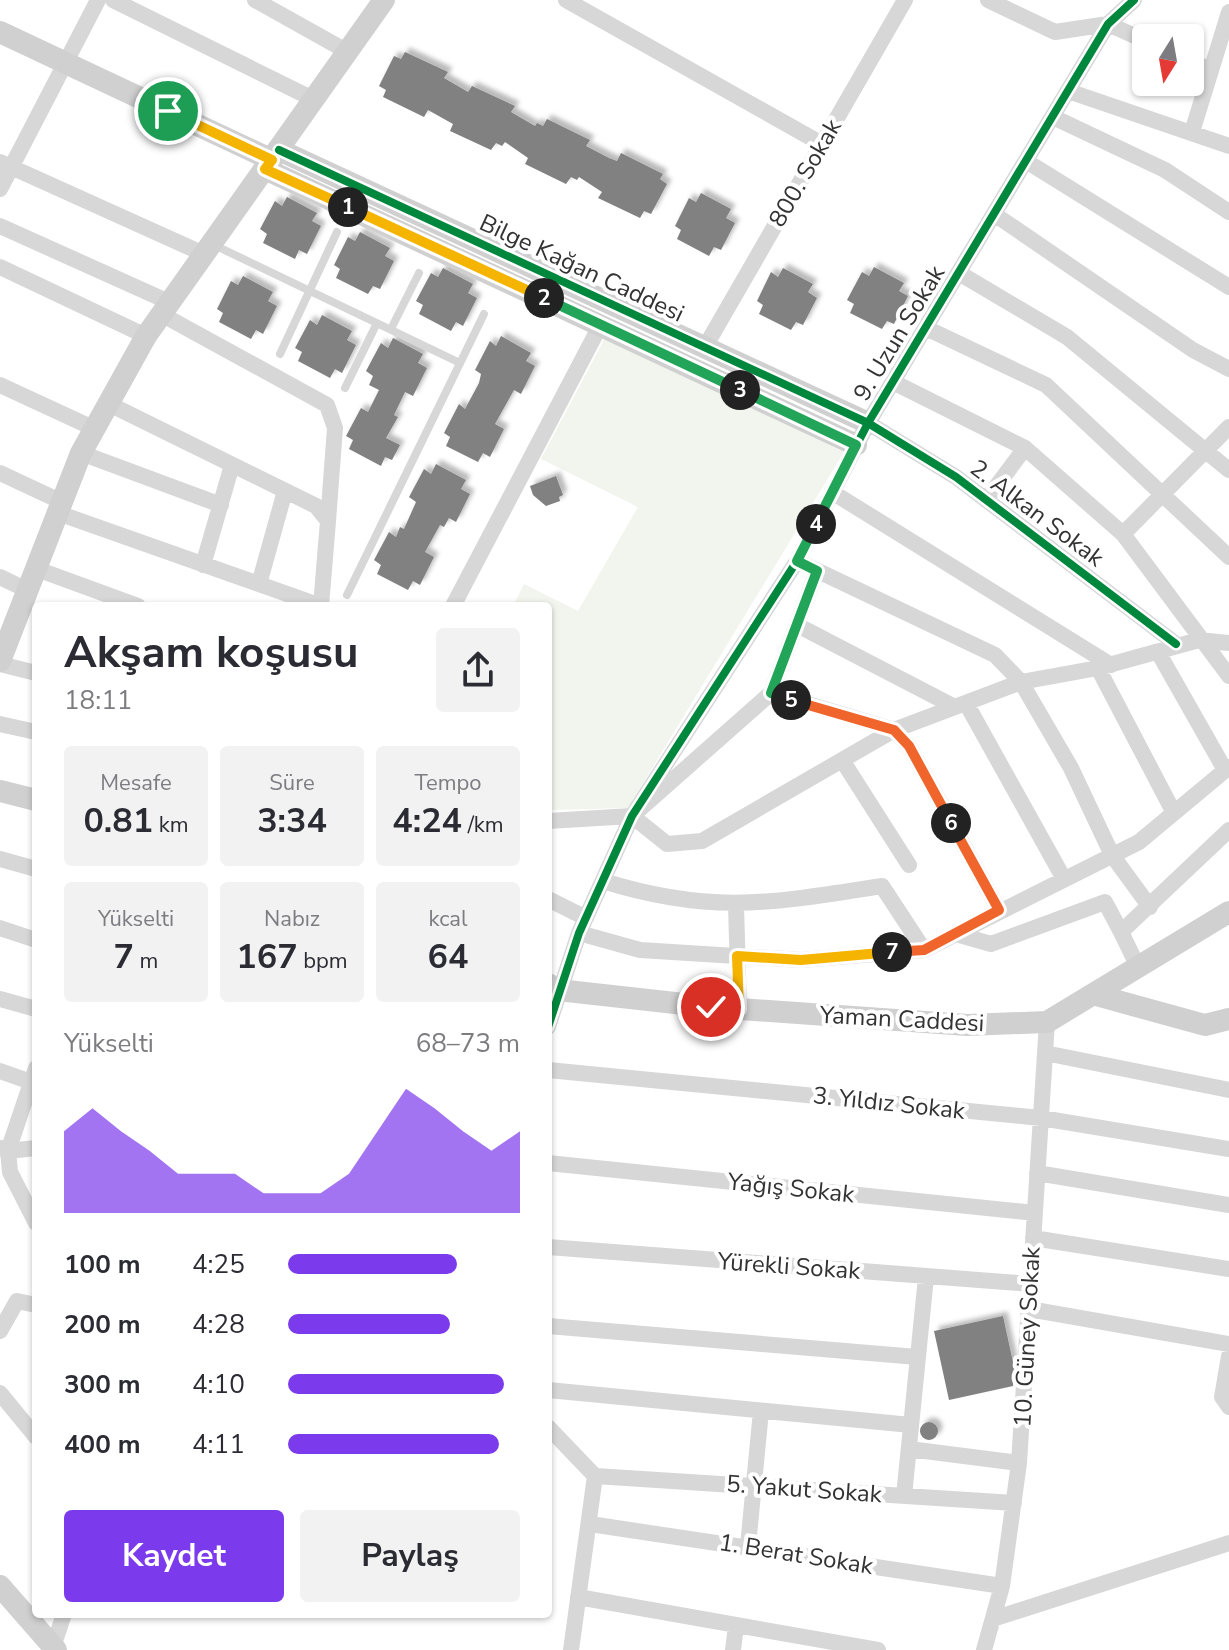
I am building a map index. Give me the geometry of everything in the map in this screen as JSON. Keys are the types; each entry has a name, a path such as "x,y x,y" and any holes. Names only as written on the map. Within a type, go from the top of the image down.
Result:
{"main road":[{"path":"0,662 58,506 107,403 165,308 384,0"},
{"path":"0,32 272,160"},
{"name":"Bilge Kağan Caddesi","path":"272,160 601,324 856,445"},
{"name":"Bilge Kağan Caddesi","path":"272,160 705,347 868,423"},
{"path":"0,791 32,799"},
{"name":"Yaman Caddesi","path":"553,987 739,1009 967,1025 1047,1022 1229,912"},
{"path":"1096,995 1205,1025 1227,1022"},
{"path":"0,1586 51,1649"}],"street":[{"path":"0,189 6,164 98,0"},
{"path":"113,0 315,100"},
{"path":"255,0 348,52"},
{"path":"566,0 822,144"},
{"name":"800. Sokak","path":"705,347 905,0"},
{"path":"988,0 1055,32 1108,24 1132,35"},
{"name":"9. Uzun Sokak","path":"553,987 632,816 797,561 868,423 1108,24 1134,0"},
{"path":"1192,132 1219,61 1229,12"},
{"path":"1068,91 1229,146"},
{"path":"1053,117 1165,170 1229,212"},
{"path":"1026,161 1229,287"},
{"path":"6,164 208,249"},
{"path":"994,214 1193,350 1229,369"},
{"path":"0,226 165,308 327,405 335,428 321,602"},
{"path":"0,267 146,336"},
{"path":"959,273 1067,337 1229,470"},
{"path":"455,602 601,324"},
{"path":"926,328 1046,385 1229,557"},
{"path":"893,382 1025,448 1123,534 1179,604 1199,640 1229,676"},
{"path":"0,385 93,428"},
{"path":"107,403 316,506 328,521"},
{"name":"2. Alkan Sokak","path":"868,423 956,477 1176,644"},
{"path":"1123,534 1229,427"},
{"path":"986,500 1025,448"},
{"path":"81,453 221,505"},
{"path":"203,565 232,465"},
{"path":"0,473 58,506 203,565 310,602"},
{"path":"259,584 285,491"},
{"path":"832,492 1105,666 1174,813"},
{"path":"797,561 995,655 1021,682 1071,768 1112,855 1150,907"},
{"path":"552,821 632,816 771,693 817,571"},
{"path":"0,577 31,579 122,602"},
{"path":"797,625 960,705 1064,879"},
{"path":"632,816 667,844 702,841 894,730 1021,682 1105,666 1176,644 1199,640 1229,643"},
{"path":"552,902 583,925 640,950 801,960 924,950 1139,842 1227,768 1158,652"},
{"path":"0,662 32,672"},
{"path":"771,693 894,730 909,746 999,910"},
{"path":"0,724 32,731"},
{"path":"842,760 909,865"},
{"path":"1121,932 1229,830"},
{"path":"0,859 32,868"},
{"path":"603,881 659,898 736,905 789,902 882,886 924,950"},
{"path":"956,934 991,944 1105,902 1139,969"},
{"path":"736,905 739,1009"},
{"path":"0,928 32,939"},
{"path":"0,999 32,1008"},
{"name":"10. Güney Sokak","path":"984,1650 1002,1586 1019,1463 1047,1022"},
{"path":"1045,1053 1229,1090"},
{"name":"3. Yıldız Sokak","path":"552,1070 1041,1118 1229,1149"},
{"path":"0,1071 32,1075"},
{"path":"31,1100 3,1152 32,1215"},
{"path":"3,1152 32,1147"},
{"name":"Yağış Sokak","path":"552,1163 1035,1213"},
{"path":"1037,1173 1229,1205"},
{"path":"1033,1238 1229,1269"},
{"name":"Yürekli Sokak","path":"552,1247 1031,1284"},
{"path":"904,1496 926,1277"},
{"path":"0,1331 17,1301 32,1304"},
{"path":"1029,1309 1229,1344"},
{"path":"552,1326 917,1357"},
{"path":"1229,1356 1222,1397 1229,1407"},
{"path":"552,1390 911,1425"},
{"path":"0,1393 32,1432"},
{"path":"748,1546 761,1411"},
{"path":"552,1431 595,1476 571,1650"},
{"path":"909,1449 1019,1463"},
{"name":"5. Yakut Sokak","path":"595,1476 1014,1503"},
{"name":"1. Berat Sokak","path":"590,1524 1002,1586"},
{"path":"993,1619 1229,1543"},
{"path":"578,1597 878,1650"},
{"path":"51,1649 63,1618"},
{"path":"733,1650 736,1626"}],"lane":[{"path":"280,354 337,232"},
{"path":"208,249 309,290 460,363"},
{"path":"391,329 419,273"},
{"path":"347,595 484,314"},
{"path":"345,388 377,323"}],"shaded area":[{"path":"606,336 844,452 628,808 552,810 552,602 515,602 524,584 578,611 638,507 541,459"}],"building":[{"path":"405,52 448,72 444,78 468,92 472,86 515,106 511,112 535,126 537,123 543,126 547,119 590,140 586,146 609,158 617,161 621,153 663,174 660,179 667,184 651,214 644,211 640,218 598,198 602,192 579,177 577,180 571,177 566,184 525,164 528,158 505,142 502,146 496,143 491,150 450,131 453,124 428,110 424,117 383,97 386,90 379,86 394,56 401,59"},
{"path":"701,193 731,209 726,218 735,223 721,250 714,247 709,256 677,239 681,230 675,226 689,198 696,202"},
{"path":"287,197 317,213 312,221 321,226 307,254 299,250 295,259 263,243 267,234 260,229 275,201 282,206"},
{"path":"360,232 390,248 385,256 394,261 380,289 373,286 368,294 336,278 340,269 334,265 348,237 355,241"},
{"path":"874,267 904,283 899,291 908,296 894,324 887,321 882,329 850,313 854,304 847,300 862,272 869,276"},
{"path":"443,268 473,284 468,293 477,298 463,326 456,322 451,331 419,314 423,305 416,301 431,273 438,277"},
{"path":"783,268 813,284 808,292 817,298 803,325 796,322 791,330 759,314 763,305 757,301 771,272 778,277"},
{"path":"243,276 273,292 268,301 277,306 263,334 256,330 251,339 219,322 223,313 217,309 231,281 238,285"},
{"path":"322,315 352,331 347,340 356,345 342,373 335,369 330,378 298,361 302,352 295,348 310,320 317,325"},
{"path":"501,336 531,353 526,361 535,366 521,394 514,390 495,424 504,429 490,457 483,453 478,462 446,446 450,437 444,433 459,404 465,409 479,383 481,374 475,370 490,341 496,346"},
{"path":"393,338 423,354 418,363 427,368 413,396 405,392 394,415 398,417 386,438 400,445 392,460 385,457 381,466 349,449 353,440 346,436 361,408 368,412 379,390 369,385 373,376 366,371 381,343 388,348"},
{"path":"436,464 466,480 461,489 470,494 456,522 449,518 444,527 440,525 425,552 434,557 420,585 413,581 408,590 377,574 381,565 374,560 389,532 396,537 400,527 404,529 416,502 409,497 424,469 431,474"},
{"path":"556,476 563,495 559,497 560,501 546,506 533,495 530,486"},
{"path":"1003,1316 1014,1367 1013,1386 949,1400 934,1331"},
{"path":"925,1422 933,1422 938,1431 936,1438 925,1440 920,1435 920,1427"}],"cycle path":[{"path":"552,1015 579,933 632,816 797,561 868,423 1108,24 1134,0"},
{"path":"279,150 868,423 956,477 1176,644"}],"route":[{"path":"168,111 272,160 265,169 856,445 797,561 817,571 771,693 894,730 909,746 999,910 924,950 801,960 737,956 739,1009 711,1007"}]}
